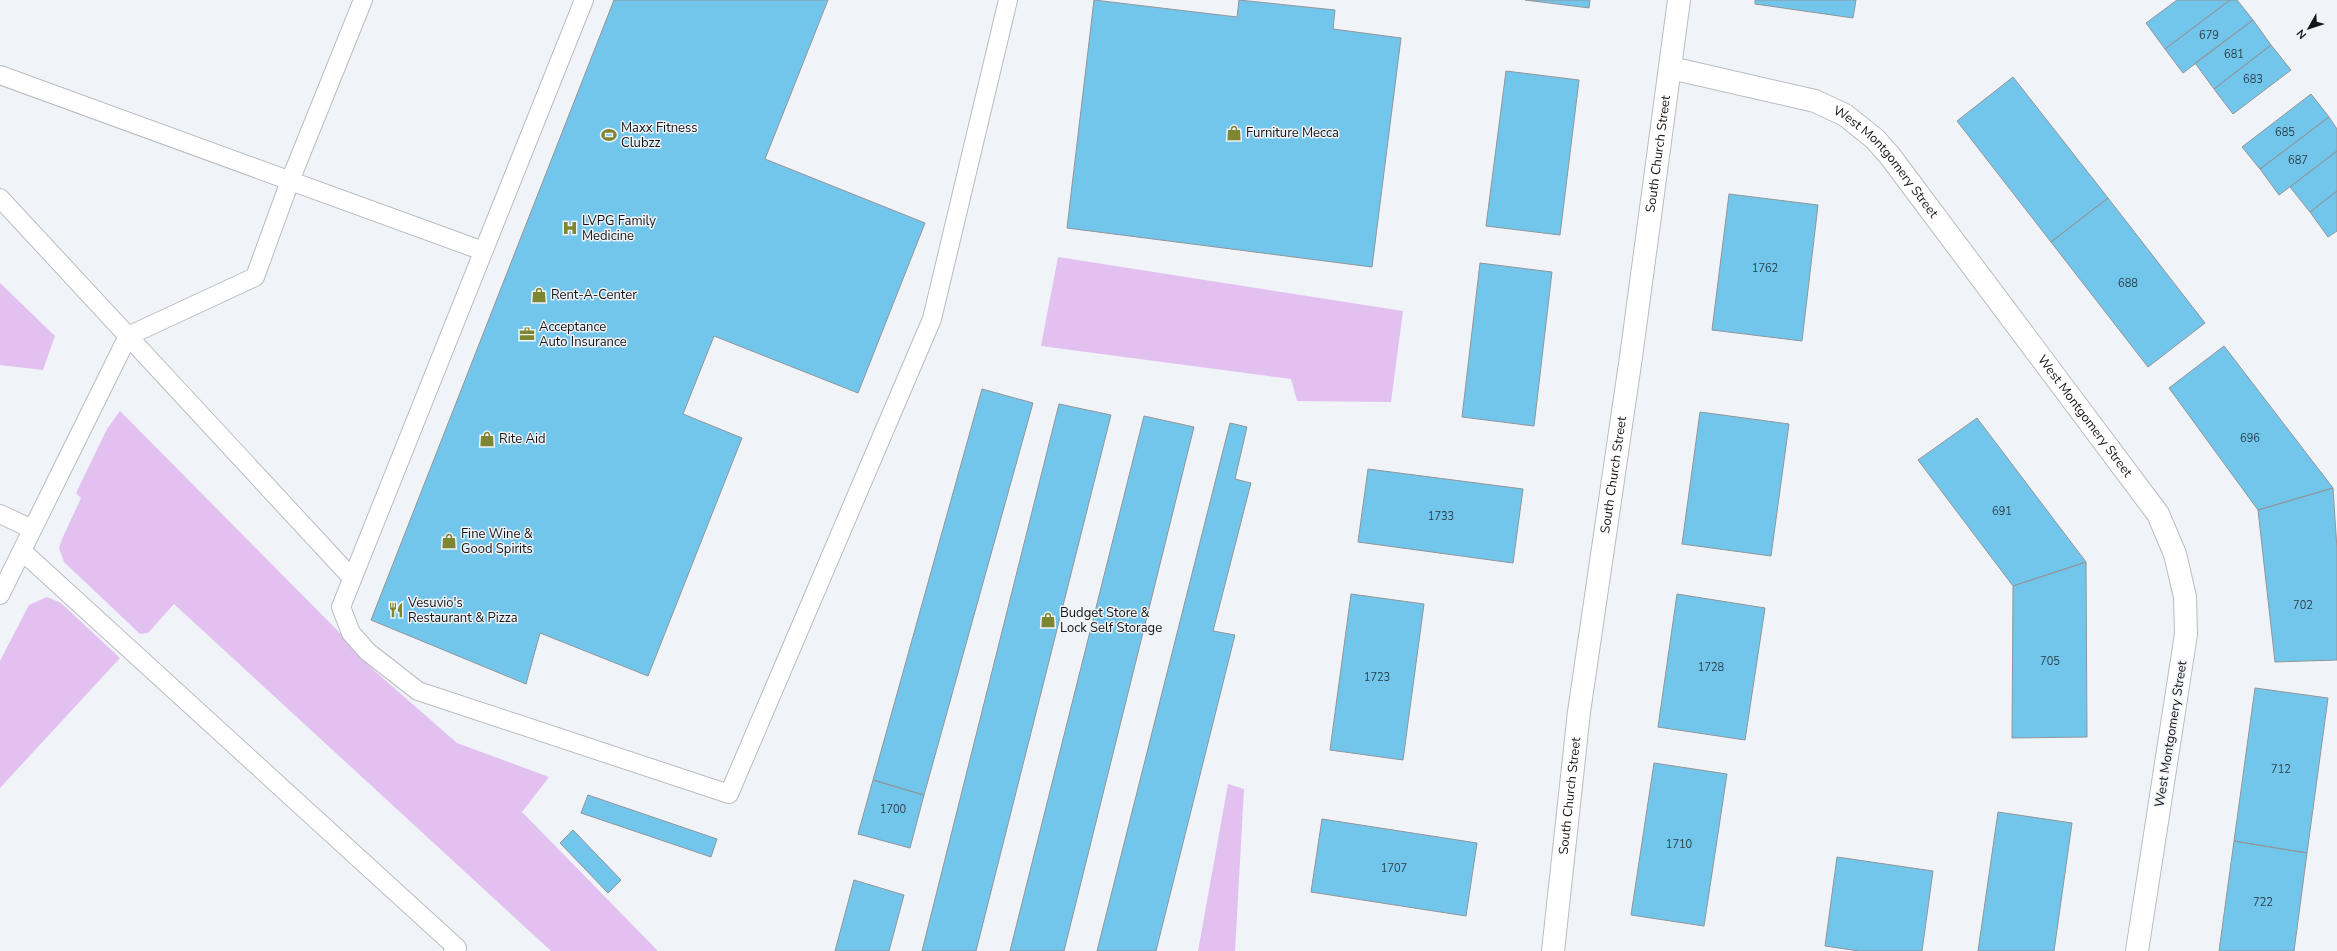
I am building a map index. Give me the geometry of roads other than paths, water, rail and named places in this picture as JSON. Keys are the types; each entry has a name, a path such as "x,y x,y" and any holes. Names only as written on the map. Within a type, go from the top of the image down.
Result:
{"street":[{"name":"South Church Street","path":"1552,951 1578,712 1671,68 1679,0"},
{"name":"West Montgomery Street","path":"1671,68 1815,101 1845,115 1875,140 1900,168 2158,514 2175,554 2185,597 2186,634 2137,951"}],"lane":[{"path":"0,595 128,336 255,277 290,181 363,0"},
{"path":"584,0 341,607 351,633 368,652 418,691 729,794 932,319 1008,0"},
{"path":"0,75 483,251"},
{"path":"0,198 352,578"},
{"path":"0,514 32,529"},
{"path":"22,551 457,950"}],"place":[{"name":"Furniture Mecca","path":"1234,133"},
{"name":"Maxx Fitness Clubzz","path":"609,135"},
{"name":"LVPG Family Medicine","path":"570,228"},
{"name":"Rent-A-Center","path":"539,295"},
{"name":"Acceptance Auto Insurance","path":"527,334"},
{"name":"Rite Aid","path":"487,439"},
{"name":"Fine Wine & Good Spirits","path":"449,541"},
{"name":"Vesuvio's Restaurant & Pizza","path":"396,610"},
{"name":"Budget Store & Lock Self Storage","path":"1048,620"}]}
